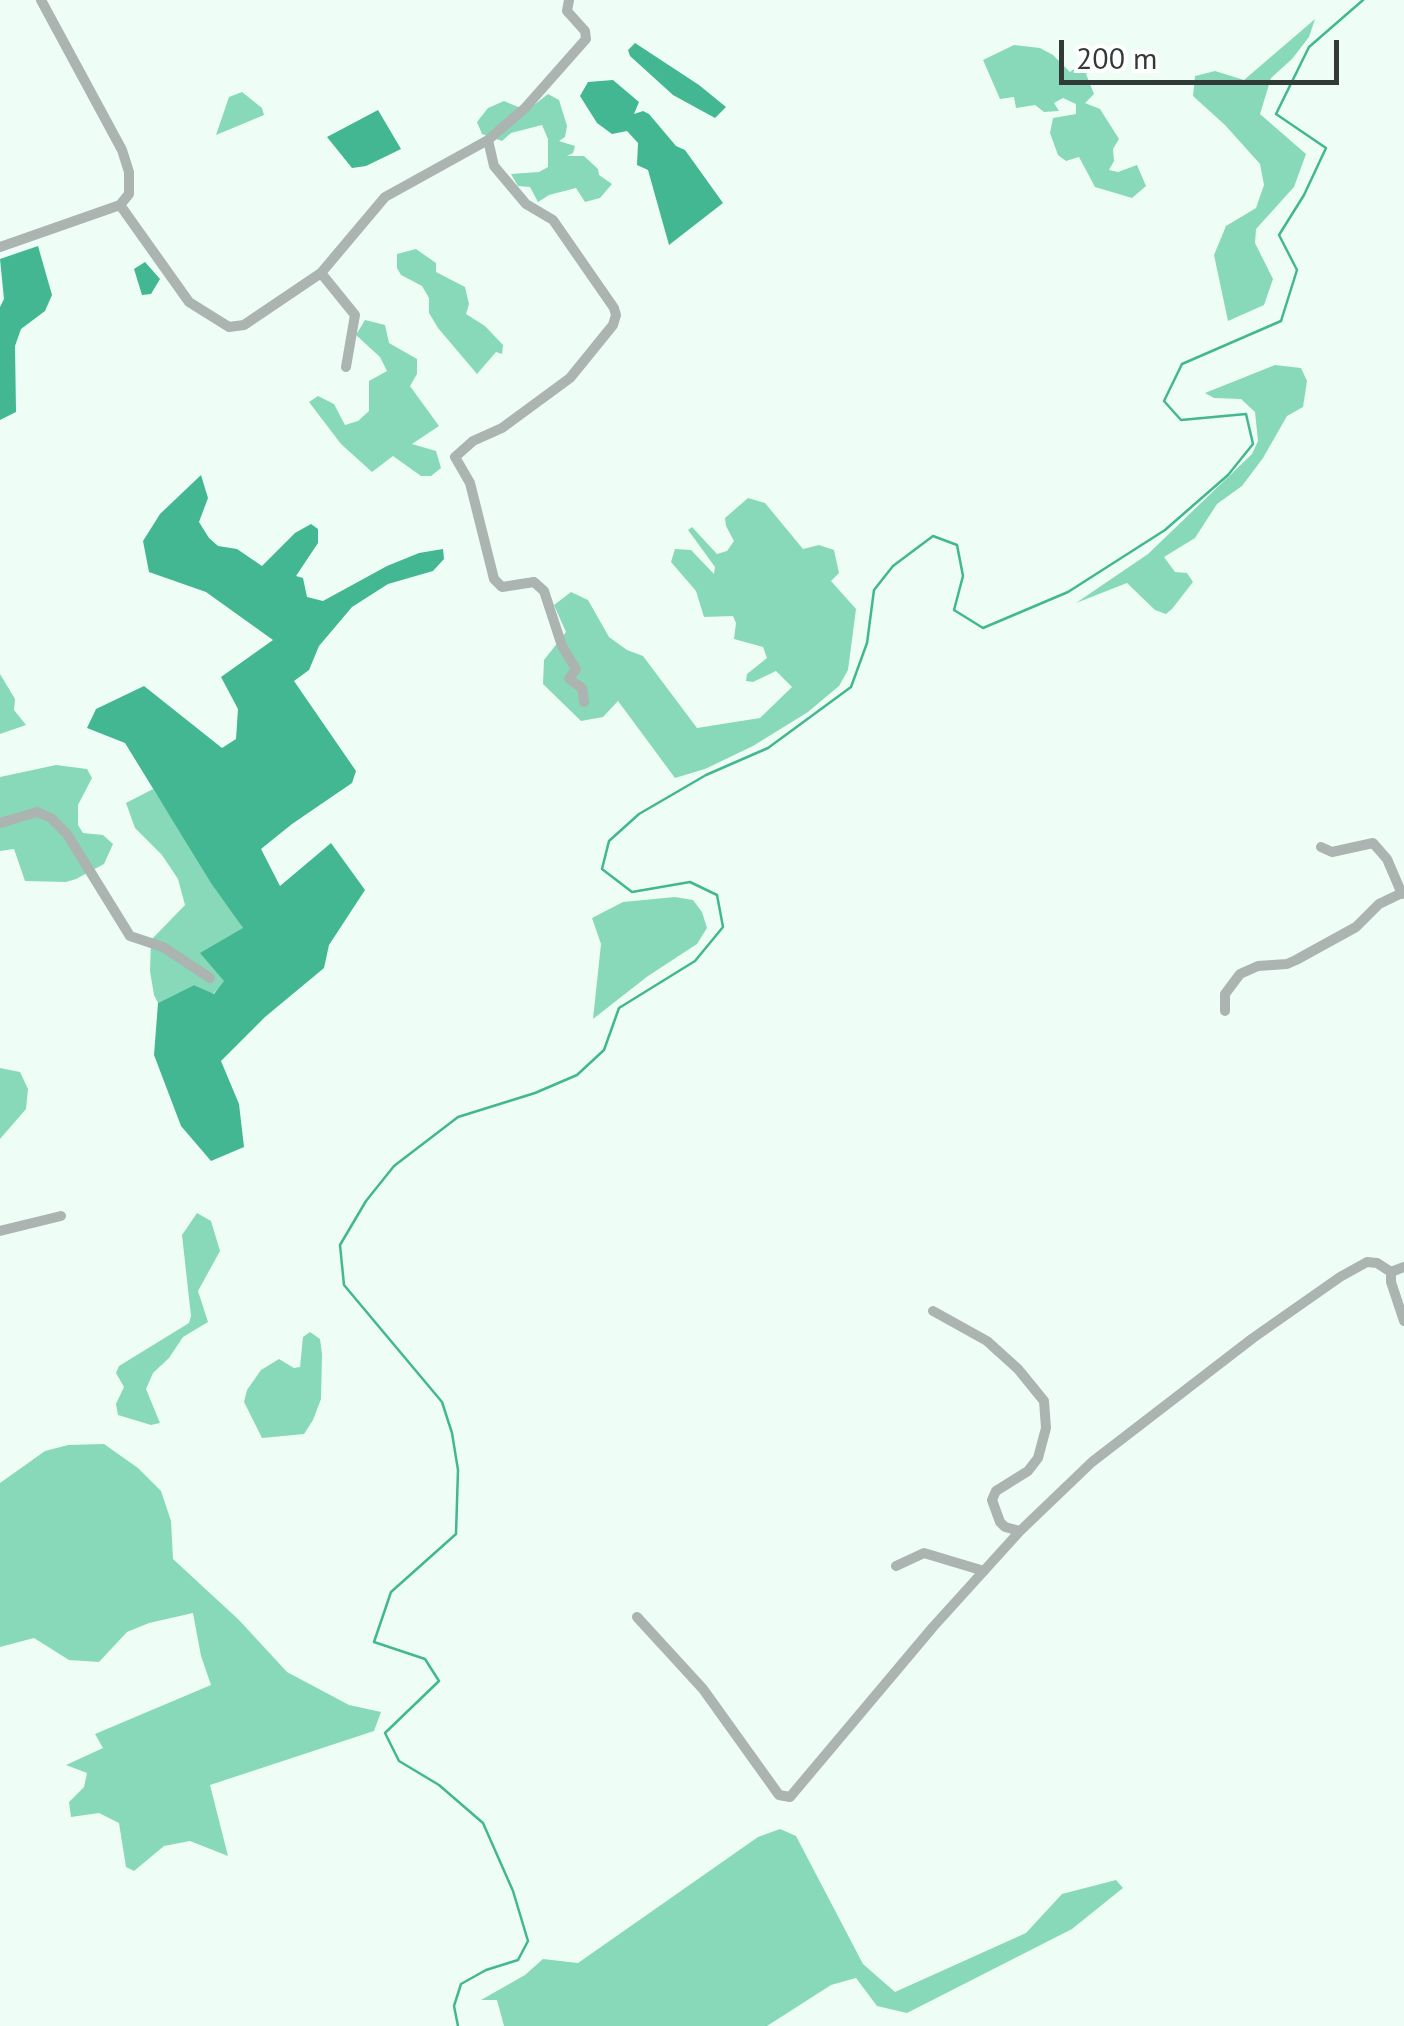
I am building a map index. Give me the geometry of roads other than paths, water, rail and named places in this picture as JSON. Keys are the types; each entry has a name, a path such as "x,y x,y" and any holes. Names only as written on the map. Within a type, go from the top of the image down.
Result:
{"street":[{"path":"0,247 120,205 127,199 130,184 122,150 41,0"},
{"path":"120,205 189,302 229,327 254,320 321,273 385,197 488,140 525,108 586,38 585,31 567,11 570,0"},
{"path":"488,140 494,166 526,204 553,220 616,315 613,325 578,371 502,428 473,440 455,457 470,483 494,579 502,587 534,582 544,591 562,646 576,669 569,680 582,688 584,702"},
{"path":"321,273 355,315 346,367"},
{"path":"0,823 36,812 50,818 66,834 130,936 162,947 210,978"},
{"path":"1225,1012 1225,994 1240,974 1258,966 1296,960 1356,927 1379,904 1403,893 1381,849 1374,843 1332,852 1322,847"},
{"path":"0,1231 61,1216"},
{"path":"637,1617 703,1689 779,1795 790,1797 984,1571 1076,1476 1312,1295 1366,1262 1378,1263 1391,1272"},
{"path":"1391,1272 1404,1267"},
{"path":"1391,1272 1390,1282 1404,1322"},
{"path":"933,1311 987,1341 1018,1369 1044,1401 1046,1428 1038,1458 1028,1471 996,1491 992,1500 1005,1528 1020,1531"},
{"path":"896,1566 924,1553 984,1571"}],"waterway":[{"path":"458,2026 454,2006 461,1984 486,1970 518,1960 528,1941 513,1891 483,1823 439,1785 399,1761 385,1733 439,1681 425,1659 374,1642 391,1592 456,1534 458,1470 442,1402 344,1285 340,1245 366,1201 394,1166 458,1117 577,1075 604,1050 619,1008 695,961 723,927 717,895 690,882 632,892 602,869 609,841 639,814 706,775 768,748 851,687 867,643 874,590 893,566 933,536 957,545 963,576 954,610 983,628 1068,592 1165,530 1228,475 1253,444 1246,414 1181,420 1164,401 1182,364 1281,321 1297,270 1279,235 1326,148 1276,114 1309,47 1363,0"}]}
